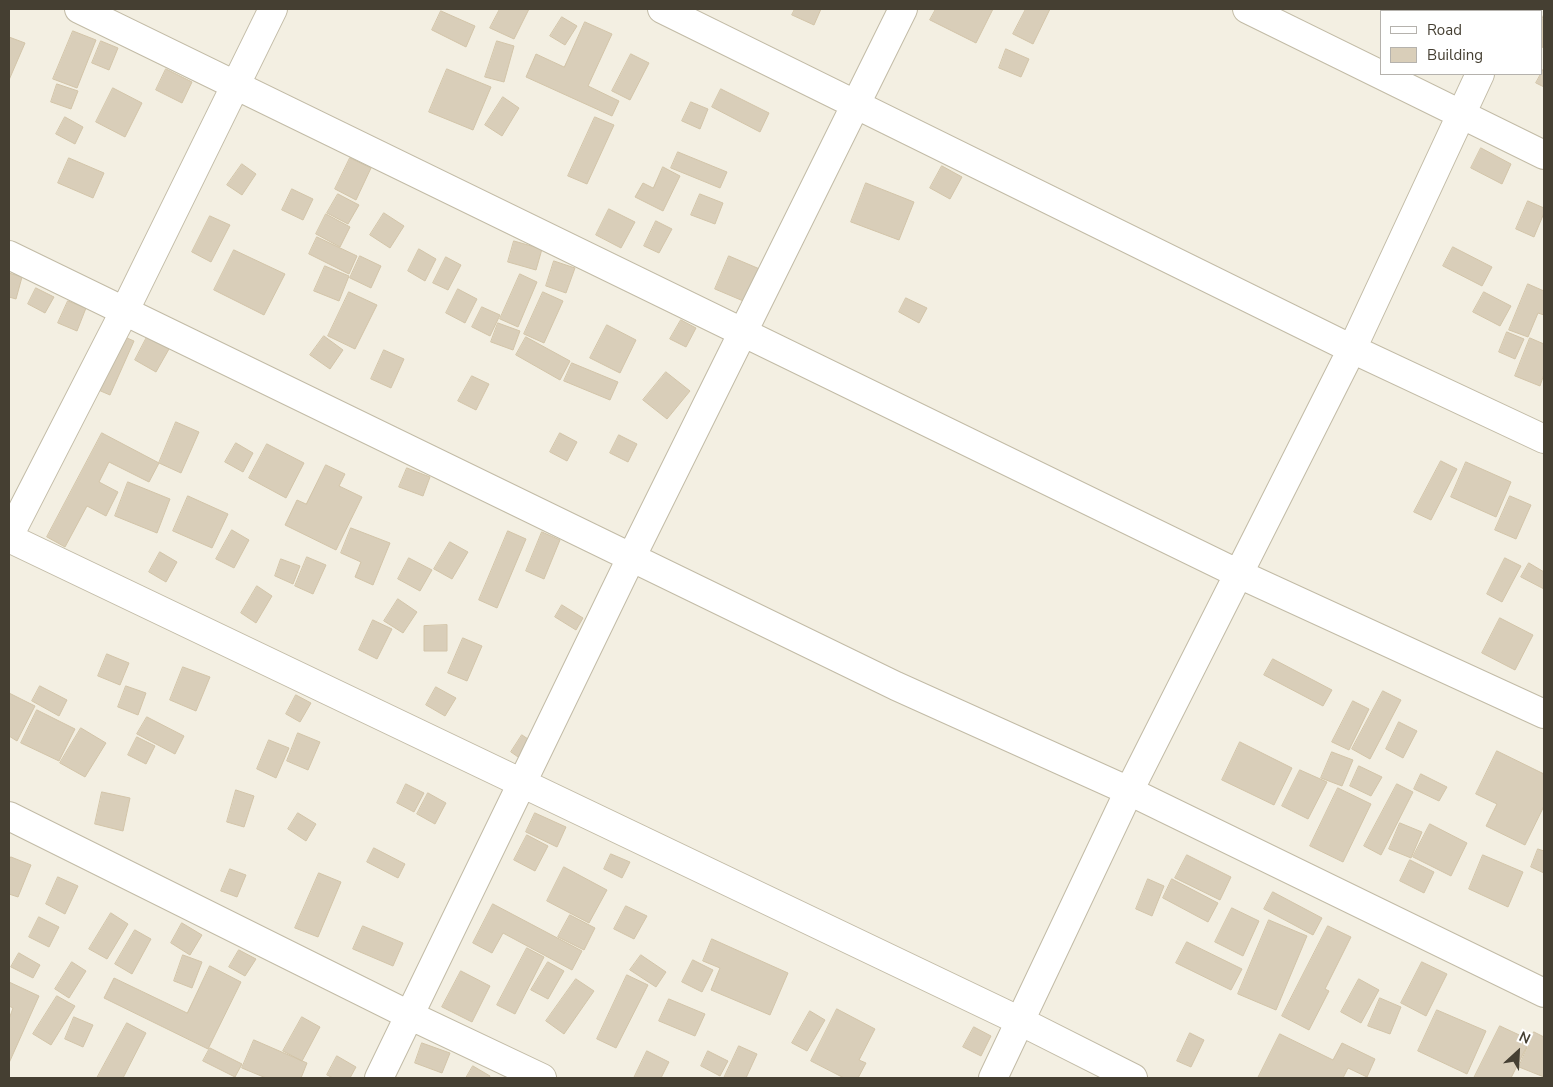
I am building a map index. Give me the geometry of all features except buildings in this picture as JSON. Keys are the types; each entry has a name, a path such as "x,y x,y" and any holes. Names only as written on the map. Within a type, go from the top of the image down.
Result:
{"street":[{"path":"79,9 1239,574 1544,714"},
{"path":"273,9 124,312 9,537 1020,1021 1133,1078"},
{"path":"662,9 1352,349 1544,439"},
{"path":"379,1078 631,558 904,9"},
{"path":"1247,9 1380,74"},
{"path":"1382,75 1544,155"},
{"path":"992,1078 1129,791 1352,349 1480,75"},
{"path":"9,255 896,686 1129,791 1544,993"},
{"path":"9,816 409,1015 542,1078"}]}
